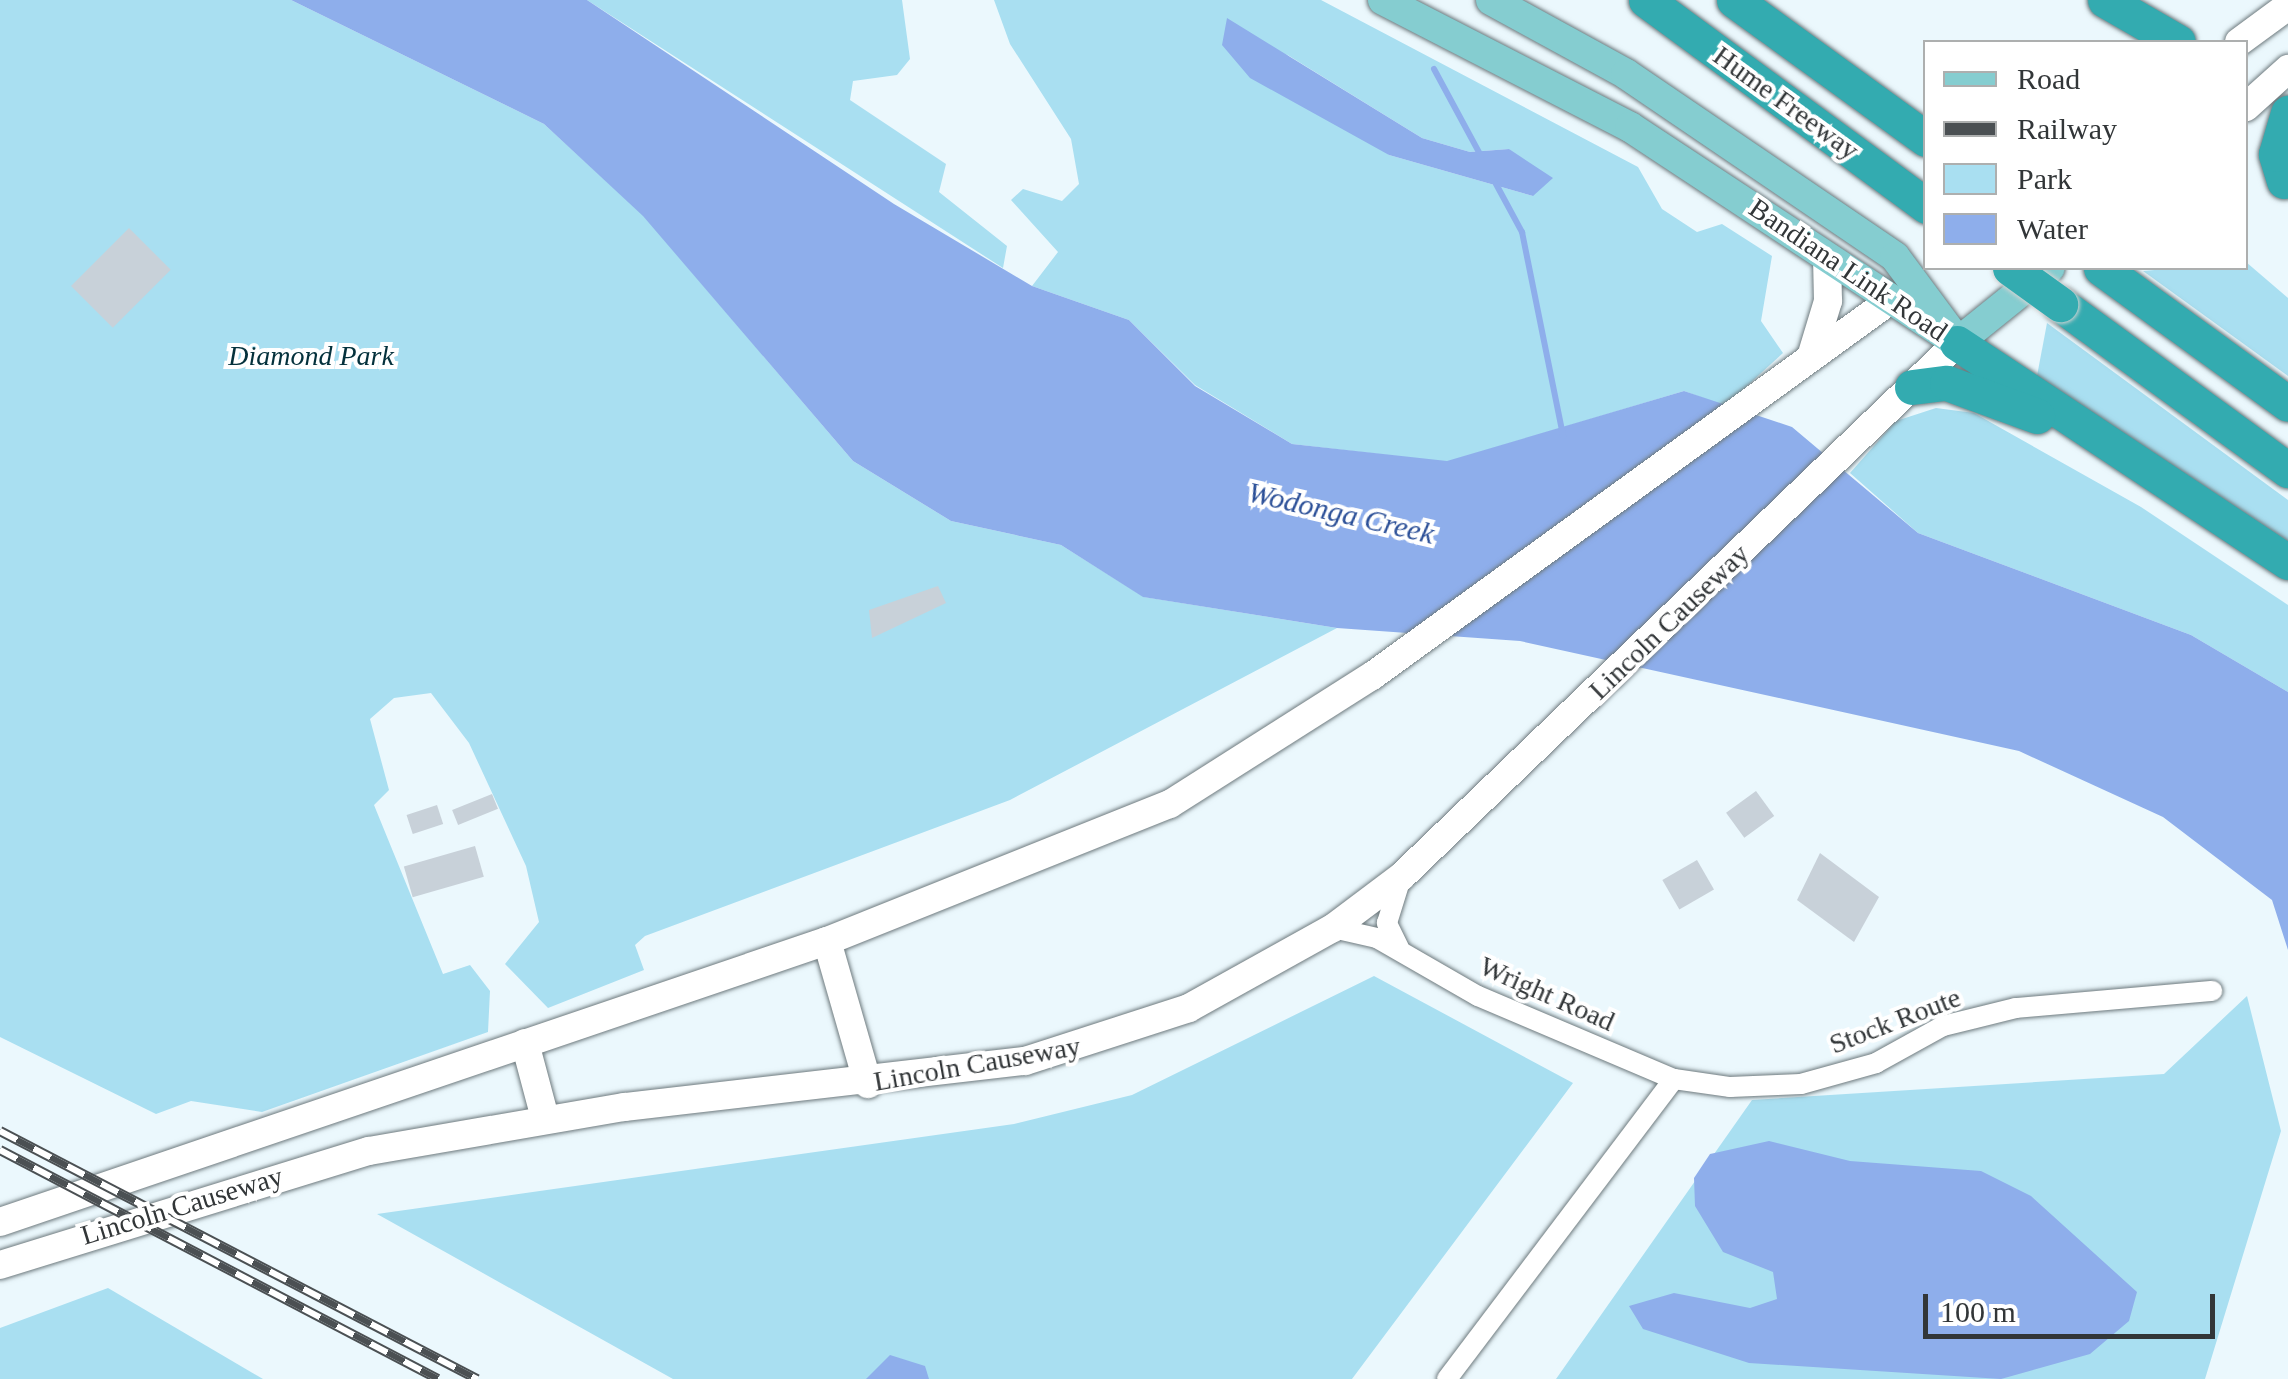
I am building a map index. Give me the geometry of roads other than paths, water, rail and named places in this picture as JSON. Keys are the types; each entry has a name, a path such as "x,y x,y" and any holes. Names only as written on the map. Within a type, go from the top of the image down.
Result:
{"highway":[{"name":"Hume Freeway","path":"1646,0 1923,204"},
{"name":"Hume Freeway","path":"1734,0 1923,137"},
{"path":"2084,0 2131,40"},
{"path":"2106,0 2175,40"},
{"path":"2286,183 2276,154 2288,113"},
{"path":"2248,146 2286,183"},
{"path":"2013,270 2288,470"},
{"path":"2104,270 2288,404"},
{"path":"1957,343 2094,438 2288,562"},
{"path":"1912,387 1947,383 2094,438"}],"main road":[{"name":"Bandiana Link Road","path":"1383,0 1630,126 1957,343"},
{"name":"Bandiana Link Road","path":"1491,0 1656,94 1927,274 1957,343"},
{"path":"2242,40 2288,6"},
{"path":"2248,105 2288,69"},
{"path":"1806,361 1828,301 1827,257"},
{"path":"1957,343 2048,270"},
{"name":"Lincoln Causeway","path":"0,1222 826,941 1152,812 1261,754 1927,274"},
{"name":"Lincoln Causeway","path":"0,1265 350,1156 546,1118 868,1084 1111,1038 1188,1008 1332,928 1401,877 1957,343"},
{"path":"826,941 868,1084"},
{"path":"524,1043 546,1118"}],"street":[{"path":"1400,950 1387,923 1401,877"},
{"name":"Wright Road","path":"1332,928 1400,950 1478,996 1674,1079"},
{"name":"Stock Route","path":"1674,1079 1801,1084 1876,1063 1943,1026 2016,1008 2212,991"},
{"path":"1447,1379 1674,1079"}],"water":[{"name":"Wodonga Creek","path":"291,0 587,0 894,204 1032,286 1129,320 1195,386 1292,444 1447,461 1684,391 1792,427 1918,533 2191,635 2288,692 2288,950 2272,900 2163,817 2019,751 1520,641 1337,628 1143,597 1061,545 951,521 853,461 643,216 544,124"},
{"path":"1227,18 1422,138 1470,152 1509,149 1553,178 1533,196 1389,155 1250,78 1222,45"},
{"path":"1769,1141 1850,1161 1981,1171 2031,1196 2137,1292 2129,1321 2090,1354 2001,1379 1749,1363 1643,1329 1629,1306 1674,1293 1750,1308 1777,1299 1773,1272 1723,1252 1695,1206 1694,1178 1710,1154"},
{"path":"890,1355 925,1366 929,1379 866,1379"}],"waterway":[{"path":"1434,69 1481,156"},
{"path":"1496,184 1522,232 1563,436"}],"railway":[{"path":"0,1131 477,1379"},
{"path":"0,1150 438,1379"}],"park label":[{"name":"Diamond Park","path":"311,356"}]}
